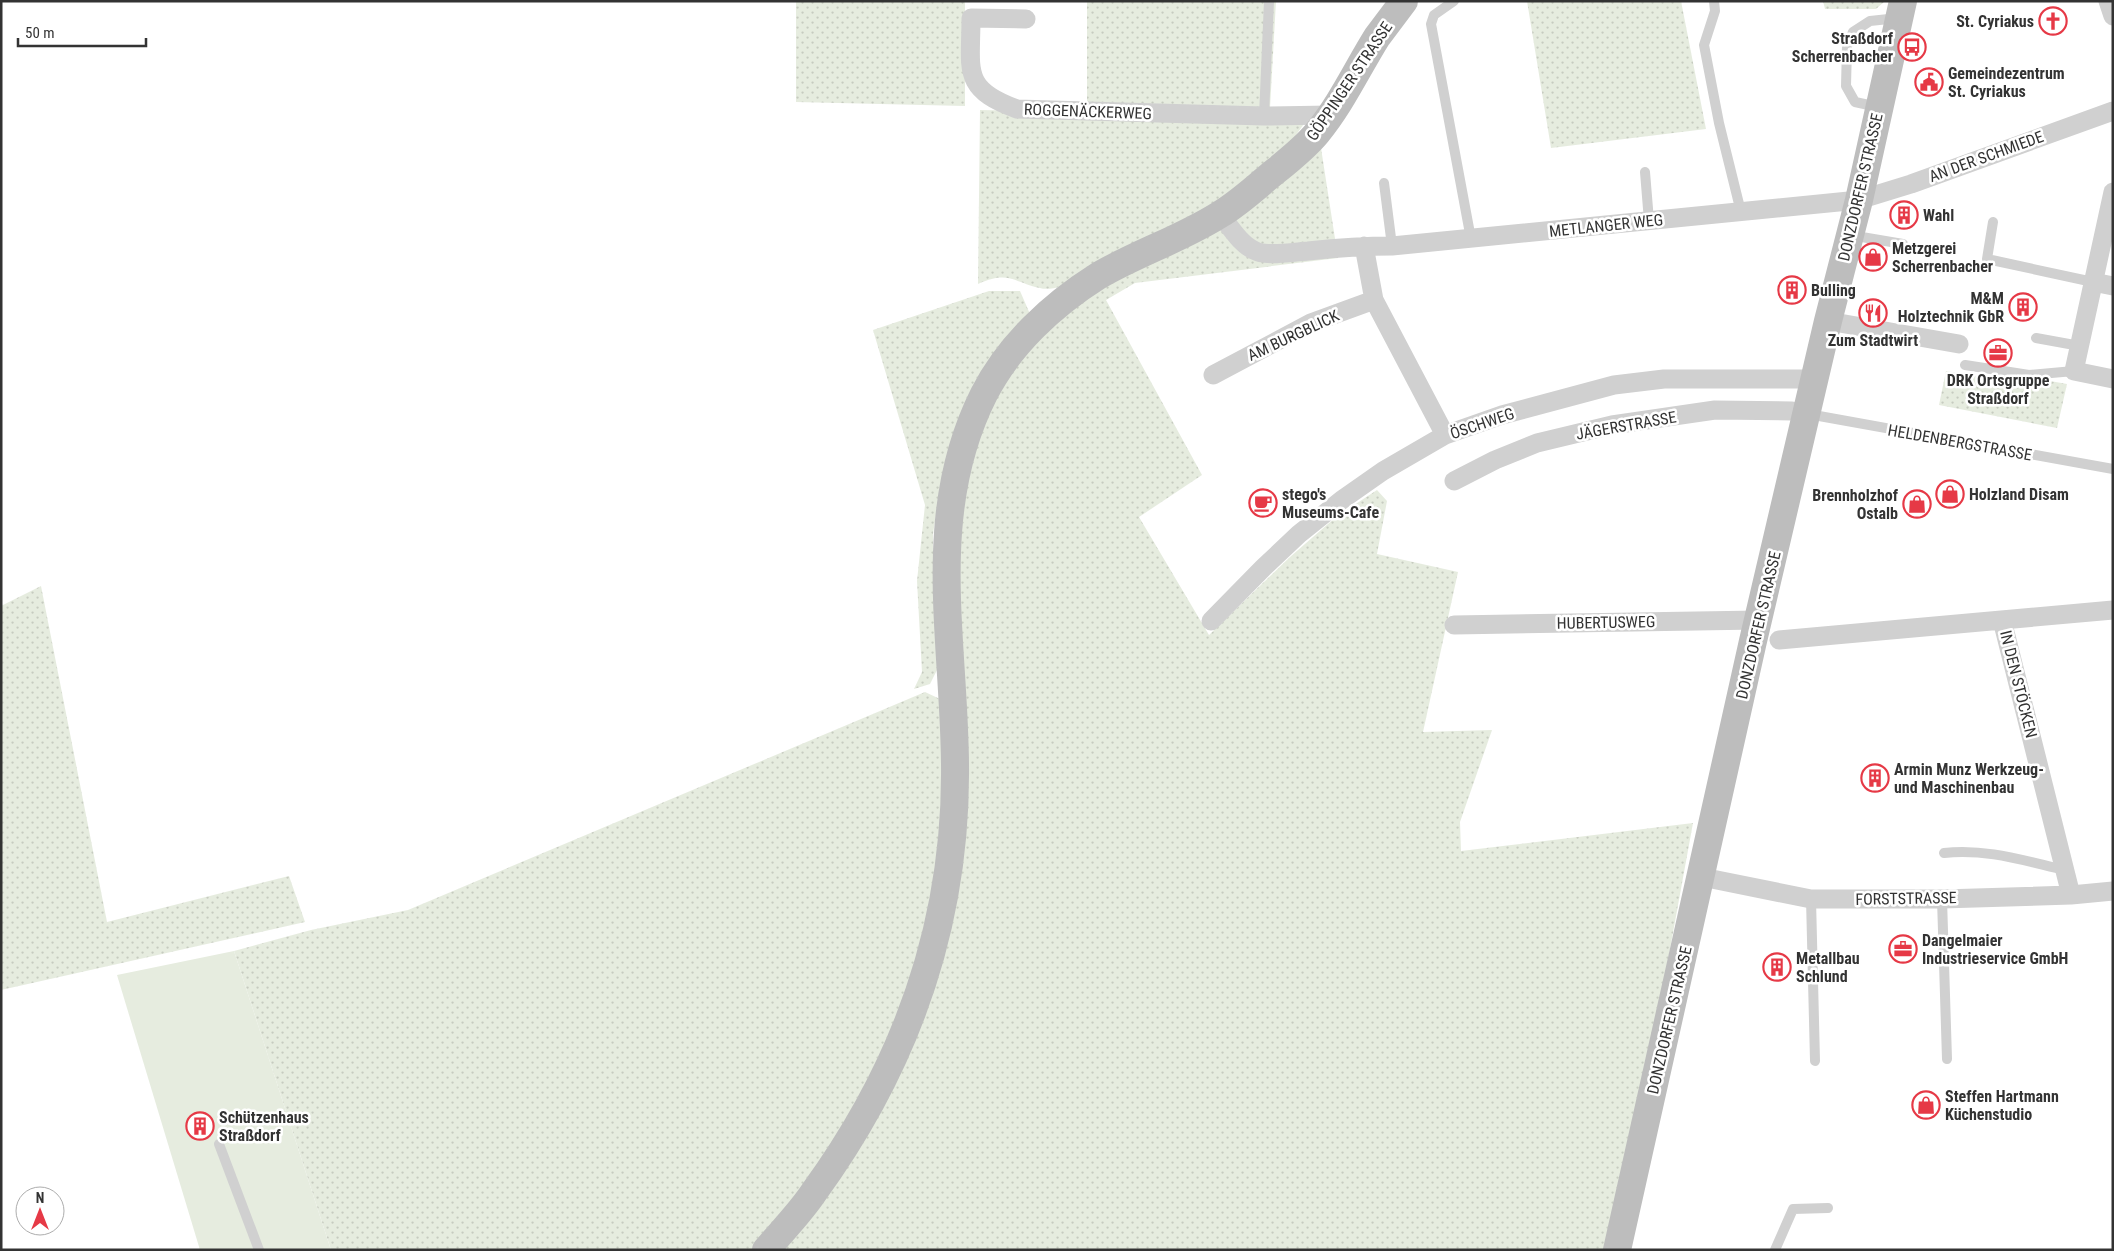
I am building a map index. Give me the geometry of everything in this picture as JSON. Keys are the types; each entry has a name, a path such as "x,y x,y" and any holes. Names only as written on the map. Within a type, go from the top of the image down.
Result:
{"main road":[{"name":"GÖPPINGER STRASSE","path":"766,1250 812,1196 849,1142 882,1084 908,1025 930,962 942,911 953,822 955,758 945,565 948,521 956,471 970,426 985,392 1006,359 1025,336 1049,312 1099,276 1220,214 1303,148 1330,115 1378,37 1404,1"},
{"name":"DONZDORFER STRASSE","path":"1617,1250 1758,620 1828,321 1859,200 1878,107 1901,10"}],"street":[{"path":"2108,1 2113,16"},
{"name":"ROGGENÄCKERWEG","path":"1026,19 972,18 972,72 978,88 998,102 1017,110 1264,116 1330,115"},
{"name":"AN DER SCHMIEDE","path":"1859,200 1929,177 2113,110"},
{"path":"2113,192 2074,371 2113,379"},
{"name":"METLANGER WEG","path":"1220,214 1235,234 1258,253 1283,253 1364,246 1392,246 1859,200"},
{"path":"1364,246 1374,300 1445,435"},
{"path":"2093,282 2113,286"},
{"name":"AM BURGBLICK","path":"1213,375 1311,323 1374,300"},
{"path":"1828,321 1959,344"},
{"name":"ÖSCHWEG","path":"1212,622 1285,548 1343,499 1383,471 1445,435 1502,415 1614,385 1664,379 1815,379"},
{"name":"JÄGERSTRASSE","path":"1454,480 1495,460 1537,443 1612,426 1715,410 1792,411 1807,414"},
{"path":"1779,640 2113,610"},
{"name":"HUBERTUSWEG","path":"1454,625 1758,620"},
{"name":"IN DEN STÖCKEN","path":"2002,620 2071,895"},
{"name":"FORSTSTRASSE","path":"1702,877 1811,899 1942,899 2071,895 2113,891"}],"lane":[{"path":"1264,116 1269,1"},
{"path":"1454,1 1434,15 1431,24 1470,238"},
{"path":"1714,1 1715,11 1704,44 1719,122 1741,212"},
{"path":"1878,107 1855,102 1846,86 1847,46 1853,32 1870,21 1901,10"},
{"path":"1645,172 1649,221"},
{"path":"1384,183 1392,246"},
{"path":"1994,222 1987,259 2093,282"},
{"path":"1850,235 1903,244"},
{"path":"2036,338 2080,346"},
{"path":"1965,364 2029,375 2074,371"},
{"name":"HELDENBERGSTRASSE","path":"1807,414 2113,469"},
{"path":"1944,853 1960,851 1990,853 2065,870"},
{"path":"1811,899 1815,1061"},
{"path":"1942,899 1947,1059"},
{"path":"218,1144 259,1250"},
{"path":"1775,1250 1793,1209 1828,1208"}],"shaded area":[{"path":"796,1 965,1 965,106 796,102"},
{"path":"1087,1 1276,1 1270,108 1087,105"},
{"path":"1527,1 1681,1 1706,129 1551,148"},
{"path":"1823,1 1885,1 1876,9 1825,9"},
{"path":"980,110 1291,117 1306,121 1291,142 1222,199 1061,287 1045,289 1010,278 997,278 978,284"},
{"path":"1321,148 1338,258 1135,283 1106,300 1202,475 1139,517 1209,635 1290,557 1336,517 1377,490 1387,501 1377,554 1458,572 1423,732 1492,730 1460,822 1461,851 1693,823 1653,1042 1604,1250 775,1250 799,1224 952,907 953,542 986,408 1025,348 1098,287"},
{"path":"989,291 1020,291 1030,314 940,489 933,534 933,593 938,668 930,684 914,689 922,672 917,581 925,505 873,330"},
{"path":"1946,371 2031,385 2033,378 2067,384 2057,428 1939,405"},
{"path":"41,586 107,922 289,876 305,922 1,990 1,606"},
{"path":"925,692 940,699 944,800 933,901 906,1000 881,1063 802,1193 753,1250 331,1250 234,951 311,930 408,910"},
{"path":"234,951 331,1250 200,1250 117,975"}],"place":[{"name":"St. Cyriakus","path":"2053,21"},
{"name":"Straßdorf Scherrenbacher","path":"1912,47"},
{"name":"Gemeindezentrum St. Cyriakus","path":"1929,82"},
{"name":"Wahl","path":"1904,215"},
{"name":"Metzgerei Scherrenbacher","path":"1873,257"},
{"name":"Bulling","path":"1792,290"},
{"name":"M&M Holztechnik GbR","path":"2023,307"},
{"name":"Zum Stadtwirt","path":"1873,313"},
{"name":"DRK Ortsgruppe Straßdorf","path":"1998,353"},
{"name":"Holzland Disam","path":"1950,494"},
{"name":"stego's Museums-Cafe","path":"1263,503"},
{"name":"Brennholzhof Ostalb","path":"1917,504"},
{"name":"Armin Munz Werkzeug- und Maschinenbau","path":"1875,778"},
{"name":"Dangelmaier Industrieservice GmbH","path":"1903,949"},
{"name":"Metallbau Schlund","path":"1777,967"},
{"name":"Steffen Hartmann Küchenstudio","path":"1926,1105"},
{"name":"Schützenhaus Straßdorf","path":"200,1126"}]}
